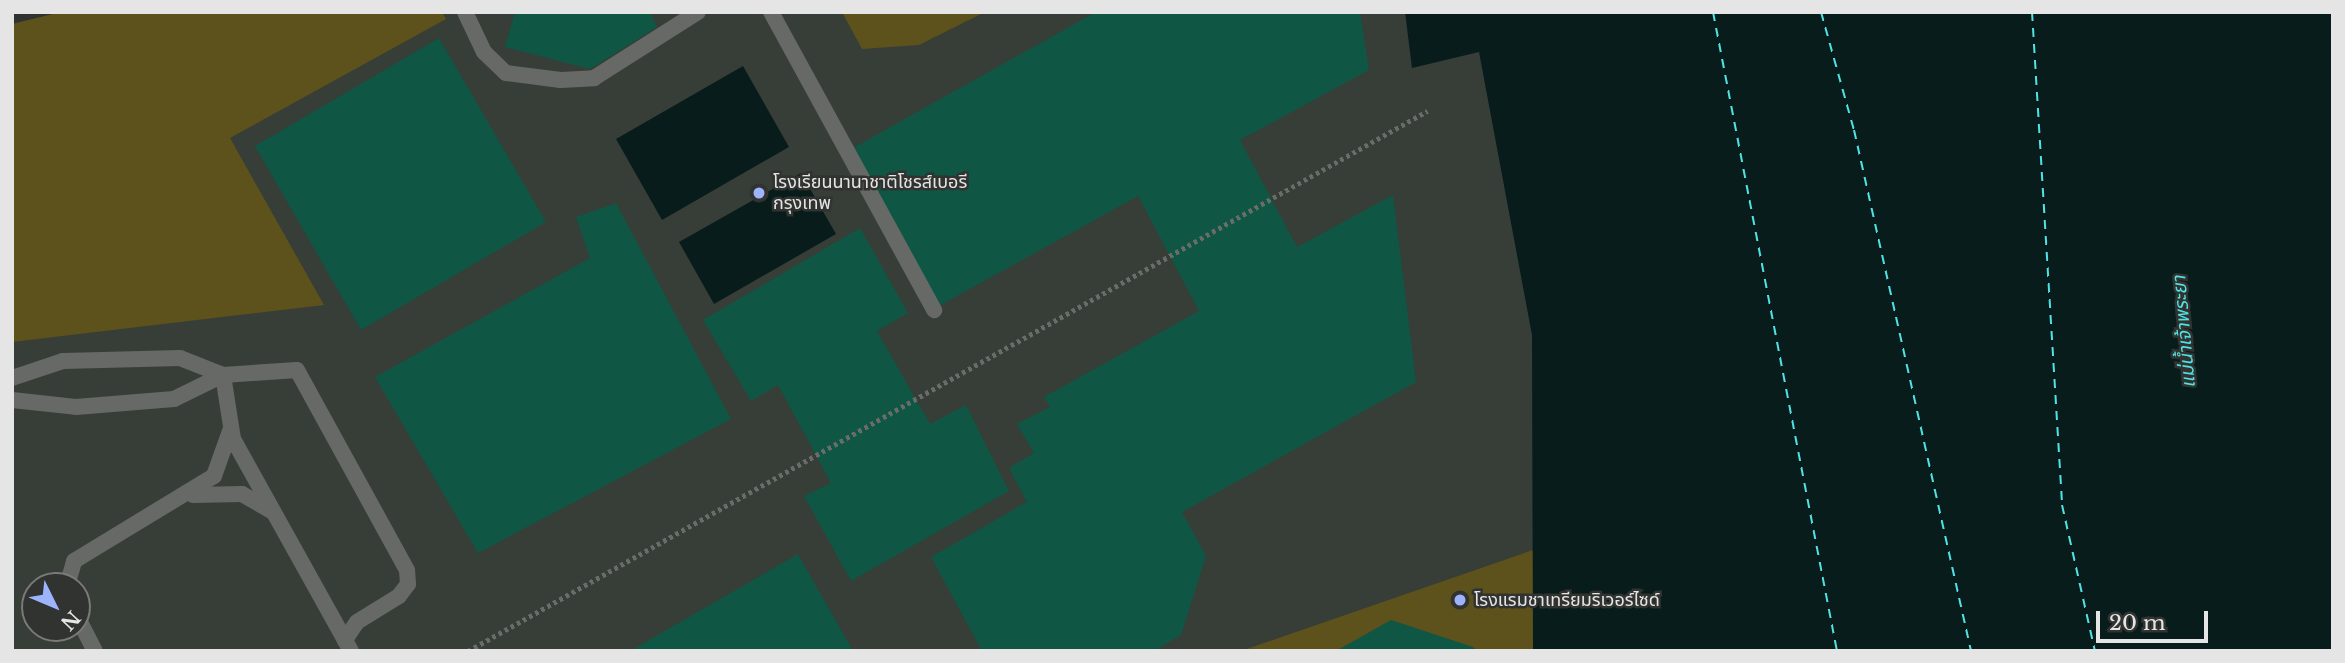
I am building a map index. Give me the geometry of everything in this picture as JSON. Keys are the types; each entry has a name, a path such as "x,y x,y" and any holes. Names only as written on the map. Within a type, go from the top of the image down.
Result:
{"lane":[{"path":"465,12 484,52 506,73 561,80 594,78 698,12"},
{"path":"771,12 934,310"},
{"path":"12,378 63,361 180,358 223,375"},
{"path":"12,400 76,407 174,399 223,375 283,367 309,382 407,570 408,584 399,596 357,622 348,645"},
{"path":"223,375 231,430 273,512 348,645"},
{"path":"71,572 74,561 192,495 214,476 231,430"},
{"path":"192,495 242,494 273,512"}],"path":[{"path":"468,651 1427,111"}],"shaded area":[{"name":"โรงเรียนนานาชาติโชรส์เบอรี กรุงเทพ","path":"61,12 1472,12 1532,335 1533,651 12,651 12,24"},
{"path":"61,12 442,12 446,19 230,138 324,305 12,342 12,24"},
{"path":"842,12 985,12 919,45 862,49"},
{"name":"โรงแรมชาเทรียมริเวอร์ไซด์","path":"1533,550 1533,651 1241,651"}],"water":[{"name":"แม่น้ำเจ้าพระยา","path":"1405,12 2333,12 2333,651 1533,651 1532,335 1479,52 1412,68"},
{"path":"743,66 789,147 662,220 616,139"},
{"path":"801,173 836,234 714,304 679,242"}],"building":[{"path":"515,12 650,12 657,27 590,69 505,47"},
{"path":"1096,12 1360,12 1369,70 1240,140 1297,247 1393,195 1416,382 1182,512 1206,556 1181,635 1154,651 982,651 931,557 1027,502 1009,468 1034,453 1017,424 1050,407 1044,397 1199,311 1138,196 939,306 851,149"},
{"path":"439,38 546,222 361,330 255,146"},
{"path":"616,203 731,419 478,553 375,377 590,258 576,217"},
{"path":"860,228 908,313 877,331 930,424 966,405 1009,491 851,581 804,496 831,483 778,385 751,401 703,320"},
{"path":"798,554 853,651 630,651"},
{"path":"1391,620 1473,647 1477,651 1336,651"}],"ferry route":[{"path":"1713,12 1837,651"},
{"path":"1821,12 1854,130 1971,651"},
{"path":"2032,12 2062,505 2095,651"}],"place":[{"name":"โรงเรียนนานาชาติโชรส์เบอรี กรุงเทพ","path":"759,193"},
{"name":"โรงแรมชาเทรียมริเวอร์ไซด์","path":"1460,600"}]}
